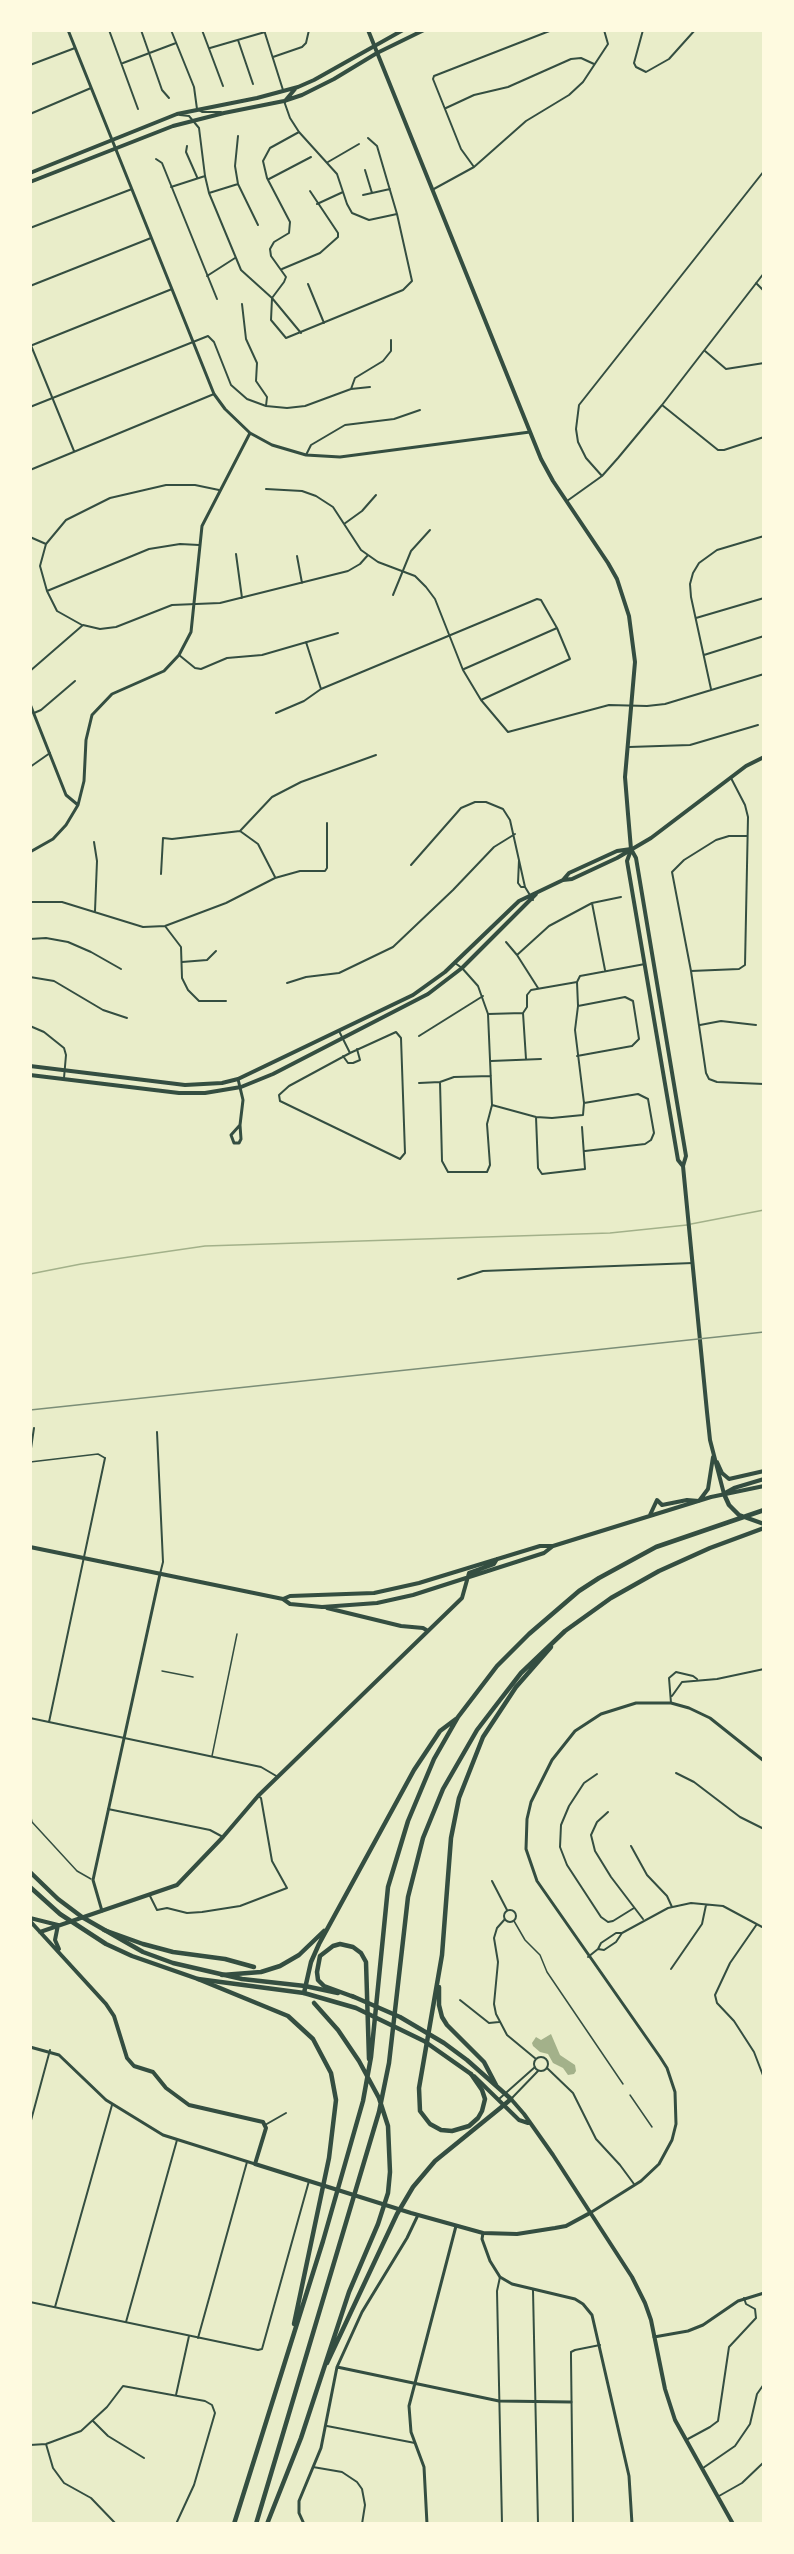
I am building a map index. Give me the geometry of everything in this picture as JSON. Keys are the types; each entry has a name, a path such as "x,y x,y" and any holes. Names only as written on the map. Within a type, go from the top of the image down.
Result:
{"highway":[{"path":"724,1494 729,1505 739,1515 764,1524"},
{"path":"234,2524 290,2348 363,2101 371,2057 385,1906 401,1840 416,1798 434,1759 458,1717 497,1666 572,1596 599,1578 656,1547 763,1510"},
{"path":"256,2524 374,2128 385,2081 412,1875 423,1838 443,1789 477,1730 500,1700 521,1673 565,1631 611,1599 658,1571 764,1528"},
{"path":"496,2085 484,2062 447,2025 439,2005 452,1838 459,1798 483,1737 516,1687 565,1631"},
{"path":"304,1993 311,1962 328,1927 414,1770 440,1731 458,1717"},
{"path":"30,1872 64,1904 133,1947 163,1959 222,1974 305,1986 354,1997"},
{"path":"30,1887 52,1907 106,1944 142,1960 198,1978 288,2016 313,2038 324,2056 334,2082 336,2100 329,2158 290,2348"},
{"path":"222,1974 261,1972 280,1966 309,1947 328,1927"},
{"path":"104,1930 173,1952 225,1959 254,1967"},
{"path":"323,2370 412,2187 435,2161 511,2099 444,2043 400,2017 354,1997 324,1986 319,1982 316,1972 319,1959 333,1946 350,1946 361,1953 366,1962 368,1990 368,2029 368,2046 369,2071"},
{"path":"198,1978 304,1993 348,2005 386,2021 435,2048 471,2074 484,2094 484,2107 481,2115 461,2129 441,2130 429,2124 420,2111 418,2098 424,2056 431,2023 440,1974"},
{"path":"267,2524 301,2438 349,2292 383,2209 389,2183 388,2126 370,2080 338,2030 314,2003"}],"main road":[{"path":"368,30 550,477 608,563 623,598 635,656 635,685 625,777 632,849 636,858 686,1156 683,1166 702,1360 713,1453 724,1494"},
{"path":"30,173 177,114 298,87 403,30"},
{"path":"30,182 193,120 285,101 318,88 377,52 424,30"},
{"path":"285,101 298,87"},
{"path":"274,104 283,91"},
{"path":"30,1075 179,1093 205,1093 241,1087 273,1074 417,1001 462,968 504,924 537,894 632,849 674,823 746,766 764,757"},
{"path":"632,849 627,861 678,1160 683,1166"},
{"path":"30,1066 185,1085 222,1083 238,1079 413,995 455,963 510,909 529,894 537,894"},
{"path":"645,964 656,973"},
{"path":"713,1453 722,1473 729,1479 764,1471"},
{"path":"699,1501 708,1489 713,1453"},
{"path":"724,1494 734,1488 764,1479"},
{"path":"284,1599 290,1596 374,1593 419,1583 540,1546 553,1546 699,1501 764,1486"},
{"path":"649,1516 656,1508 657,1500 662,1505 687,1500 699,1501"},
{"path":"322,1607 398,1599 544,1553 553,1546"},
{"path":"30,1547 284,1599 290,1604 322,1607 400,1626 423,1628 428,1631"},
{"path":"40,1932 177,1885 258,1796 462,1598 467,1578 471,1572 494,1564 497,1559"},
{"path":"30,1920 58,1925"},
{"path":"30,1920 94,1988 110,2010 128,2058 134,2066 153,2072 166,2088 189,2105 258,2121 265,2125 255,2164 483,2233 518,2234 566,2226 590,2213"},
{"path":"58,1925 55,1940 61,1952"},
{"path":"471,2074 519,2120 528,2123"},
{"path":"511,2099 552,2155 632,2277 645,2303 669,2404 686,2441 733,2524"}],"street":[{"path":"68,30 214,394 225,410 250,433 272,445 306,455 340,457 530,432"},
{"path":"109,30 138,109"},
{"path":"141,30 162,90 169,98"},
{"path":"171,30 194,87 197,109 202,112 224,113"},
{"path":"202,30 223,86"},
{"path":"273,57 302,47 306,43 309,30"},
{"path":"474,167 461,149 433,79 436,74 552,30"},
{"path":"432,190 474,167 526,121 569,95 583,82 608,44 604,30"},
{"path":"643,30 634,57 636,67 642,71 653,70 669,59 695,30"},
{"path":"210,48 265,31 283,91"},
{"path":"238,40 253,84"},
{"path":"123,63 176,43"},
{"path":"30,65 75,48"},
{"path":"445,108 474,95 508,87 571,59 581,58 594,64"},
{"path":"30,114 91,88"},
{"path":"285,101 290,118 299,132 337,174 352,213 369,220 397,214"},
{"path":"177,114 189,116 199,128 209,193 235,258 242,270 272,298 301,333"},
{"path":"299,132 268,150 263,163 268,179 290,220 290,232 270,247 271,255 282,269 286,279 272,298 271,321 286,338 403,290 412,281 397,214 377,146 368,138"},
{"path":"238,136 235,166 238,184 258,225"},
{"path":"328,162 359,144"},
{"path":"187,146 186,152 197,178"},
{"path":"268,179 311,157"},
{"path":"156,159 162,163 217,299"},
{"path":"365,170 372,193"},
{"path":"602,476 586,458 578,442 576,429 579,405 764,171"},
{"path":"171,187 205,176"},
{"path":"209,193 238,184"},
{"path":"30,228 132,189"},
{"path":"363,195 390,189"},
{"path":"282,269 322,252 338,237 338,233 316,204 310,191"},
{"path":"316,204 343,192"},
{"path":"30,286 152,238"},
{"path":"207,276 235,258"},
{"path":"567,502 602,476 662,405 764,273"},
{"path":"756,283 764,291"},
{"path":"308,284 324,324"},
{"path":"74,453 30,345 172,289"},
{"path":"242,304 246,339 257,363 256,381 267,397 266,406"},
{"path":"30,407 207,336 214,342 231,384 247,399 266,406 287,408 305,406 351,389 370,387"},
{"path":"351,389 355,378 383,361 391,351 391,340"},
{"path":"704,351 726,369 764,363"},
{"path":"30,470 214,394"},
{"path":"662,405 718,450 730,449 764,437"},
{"path":"306,455 311,445 345,425 394,419 420,410"},
{"path":"30,852 53,839 66,825 78,805 84,781 86,740 92,715 112,694 164,671 178,655 191,632 202,526 250,433"},
{"path":"219,490 195,485 166,485 110,498 66,520 46,544 40,566 47,591 57,611 83,625 100,629 116,627 172,605 220,603 348,571 360,564 368,555"},
{"path":"266,489 302,491 316,496 333,507 361,550 378,562 415,576 435,599 463,670 481,700 508,732 609,705 665,704 764,674"},
{"path":"344,524 362,511 376,495"},
{"path":"393,595 411,551 430,530"},
{"path":"712,690 690,584 693,573 699,563 717,550 764,536"},
{"path":"30,537 46,544"},
{"path":"47,591 149,549 180,544 199,545"},
{"path":"236,554 242,598"},
{"path":"297,556 302,583"},
{"path":"696,618 764,598"},
{"path":"276,712 304,701 321,689 537,599 542,600 569,655 567,661 481,700"},
{"path":"30,671 83,625"},
{"path":"463,670 557,628"},
{"path":"178,655 195,668 201,669 227,658 262,655 338,633"},
{"path":"704,655 764,636"},
{"path":"306,642 321,689"},
{"path":"32,714 75,681"},
{"path":"30,704 32,714 66,795 78,805"},
{"path":"628,747 690,745 758,725"},
{"path":"30,767 50,753"},
{"path":"161,874 163,838 172,839 240,831 272,797 301,782 376,754"},
{"path":"691,971 739,969 745,965 747,836 745,805 731,778"},
{"path":"411,865 456,813 470,803 486,801 498,806 507,814 515,834 525,886 533,900"},
{"path":"30,902 62,902 95,910 143,927 165,926 226,903 275,878 300,871 325,871 327,868 327,823"},
{"path":"240,831 258,844 275,878"},
{"path":"287,983 306,977 339,973 393,947 494,847 515,834"},
{"path":"747,836 729,836 716,840 684,860 672,872 691,971 706,1073 709,1078 717,1082 764,1084"},
{"path":"94,842 97,861 95,910"},
{"path":"519,857 518,883 521,887 525,886"},
{"path":"517,955 549,926 592,903 621,897"},
{"path":"592,903 605,970"},
{"path":"165,926 178,941 182,978 188,990 199,1000 226,1001"},
{"path":"30,939 46,938 68,942 121,969"},
{"path":"506,942 538,988"},
{"path":"182,962 207,960 216,951"},
{"path":"440,1082 442,1161 448,1172 487,1172 490,1165 487,1124 492,1105 488,1014 483,996 462,968 455,963"},
{"path":"492,1105 536,1117 580,1116 584,1112 585,1103 575,1030 578,1006 577,982 580,976 645,964"},
{"path":"30,977 54,981 103,1010 127,1018"},
{"path":"526,1059 523,1013 527,1007 527,995 531,990 538,988 577,982"},
{"path":"419,1036 483,996"},
{"path":"577,1056 632,1046 639,1039 633,1001 625,997 578,1006"},
{"path":"488,1014 523,1013"},
{"path":"700,1025 721,1021 756,1025"},
{"path":"30,1026 44,1032 63,1048 66,1055 64,1078"},
{"path":"339,1031 350,1053"},
{"path":"396,1032 401,1038 405,1153 400,1159 280,1101 279,1095 289,1086 350,1053 396,1032"},
{"path":"344,1056 348,1063 360,1060 357,1049"},
{"path":"491,1061 541,1059"},
{"path":"419,1083 440,1082 454,1077 491,1076"},
{"path":"238,1079 243,1107 240,1125 241,1139 239,1143 234,1143 231,1135 240,1125"},
{"path":"585,1103 638,1094 648,1099 654,1133 651,1140 645,1144 585,1151"},
{"path":"536,1117 540,1172 545,1174 582,1171 586,1164 582,1127"},
{"path":"458,1279 483,1270 693,1263"},
{"path":"30,1455 34,1428"},
{"path":"102,1911 93,1880 162,1562 157,1432"},
{"path":"49,1722 105,1458"},
{"path":"671,1703 672,1696 682,1682 717,1679 764,1669"},
{"path":"672,1696 668,1686 669,1678 676,1672 697,1679"},
{"path":"590,2213 635,2185 658,2163 672,2140 676,2124 675,2092 663,2063 537,1881 530,1866 525,1834 531,1802 562,1745 588,1721 609,1710 636,1702 671,1703 689,1708 710,1718 764,1761"},
{"path":"30,1718 261,1767 278,1777"},
{"path":"676,1773 694,1782 740,1817 764,1829"},
{"path":"597,1774 584,1783 569,1806 561,1825 560,1847 567,1865 601,1917 608,1922 613,1921 634,1908"},
{"path":"150,1896 157,1910 168,1908 188,1912 240,1906 286,1888 287,1886 272,1861 261,1798 258,1796"},
{"path":"108,1809 210,1830 223,1837"},
{"path":"608,1812 597,1822 591,1835 595,1851 643,1920"},
{"path":"631,1846 647,1875 667,1896 672,1907"},
{"path":"492,1881 507,1910"},
{"path":"588,1957 598,1949 601,1943 643,1920 672,1907 691,1903 723,1906 764,1928"},
{"path":"671,1969 702,1924 706,1905"},
{"path":"507,1910 504,1914 505,1919 497,1928 494,1938 498,1976 494,2004 499,2022 510,2038 536,2059 545,2058 548,2061 547,2068"},
{"path":"505,1919 509,1922 514,1921 517,1916 516,1912 507,1910"},
{"path":"757,1924 730,1963 715,1995 717,2003 744,2035 754,2052 764,2078"},
{"path":"598,1949 604,1950 616,1942 622,1933"},
{"path":"460,2000 489,2023 499,2022"},
{"path":"30,2047 50,2050 62,2057 100,2096 163,2135 255,2164"},
{"path":"30,2124 50,2050"},
{"path":"535,2067 536,2059"},
{"path":"535,2067 538,2070"},
{"path":"499,2099 535,2067"},
{"path":"547,2068 573,2093 596,2139 635,2185"},
{"path":"511,2099 538,2070 547,2068"},
{"path":"55,2307 112,2105"},
{"path":"265,2125 286,2113"},
{"path":"126,2322 177,2140"},
{"path":"198,2338 247,2162"},
{"path":"30,2302 198,2338 262,2349 309,2181"},
{"path":"304,2524 299,2514 299,2500 327,2426 337,2367 362,2312 407,2238 418,2215"},
{"path":"428,2524 424,2467 415,2443 408,2413 413,2383 456,2226"},
{"path":"483,2233 482,2239 490,2261 500,2277 512,2284 583,2304 595,2320 629,2476 632,2524"},
{"path":"500,2277 497,2291 502,2524"},
{"path":"533,2289 538,2524"},
{"path":"654,2337 688,2331 703,2325 744,2298 764,2293"},
{"path":"686,2441 718,2421 729,2347 756,2318 755,2309 746,2304 744,2298"},
{"path":"176,2395 189,2336"},
{"path":"573,2524 571,2352 600,2345"},
{"path":"337,2367 499,2401 571,2402"},
{"path":"701,2469 735,2446 750,2424 757,2394 764,2384"},
{"path":"30,2445 46,2444 81,2431 107,2407 123,2386 205,2401 212,2405 215,2413 194,2485 176,2524"},
{"path":"93,2421 108,2436 144,2458"},
{"path":"327,2426 415,2443"},
{"path":"46,2444 53,2468 64,2483 91,2498 116,2524"},
{"path":"716,2497 742,2484 764,2462"},
{"path":"313,2467 342,2472 357,2482 362,2489 365,2505 362,2524"}],"lane":[{"path":"30,1429 34,1428"},
{"path":"30,1462 99,1454 105,1458"},
{"path":"212,1756 237,1634"},
{"path":"162,1671 193,1677"},
{"path":"30,1813 32,1822 77,1870 93,1880"},
{"path":"514,1921 525,1940 540,1955 547,1972 623,2084"},
{"path":"630,2095 652,2127"}],"shaded area":[{"path":"551,2034 560,2055 575,2065 574,2074 568,2075 563,2068 553,2063 548,2054 540,2052 533,2046 532,2043 536,2037 541,2040"}],"waterway":[{"path":"691,1224 764,1210"},
{"path":"30,1274 81,1264 205,1246 610,1233 687,1225"}],"railway":[{"path":"30,1410 764,1332"}]}
